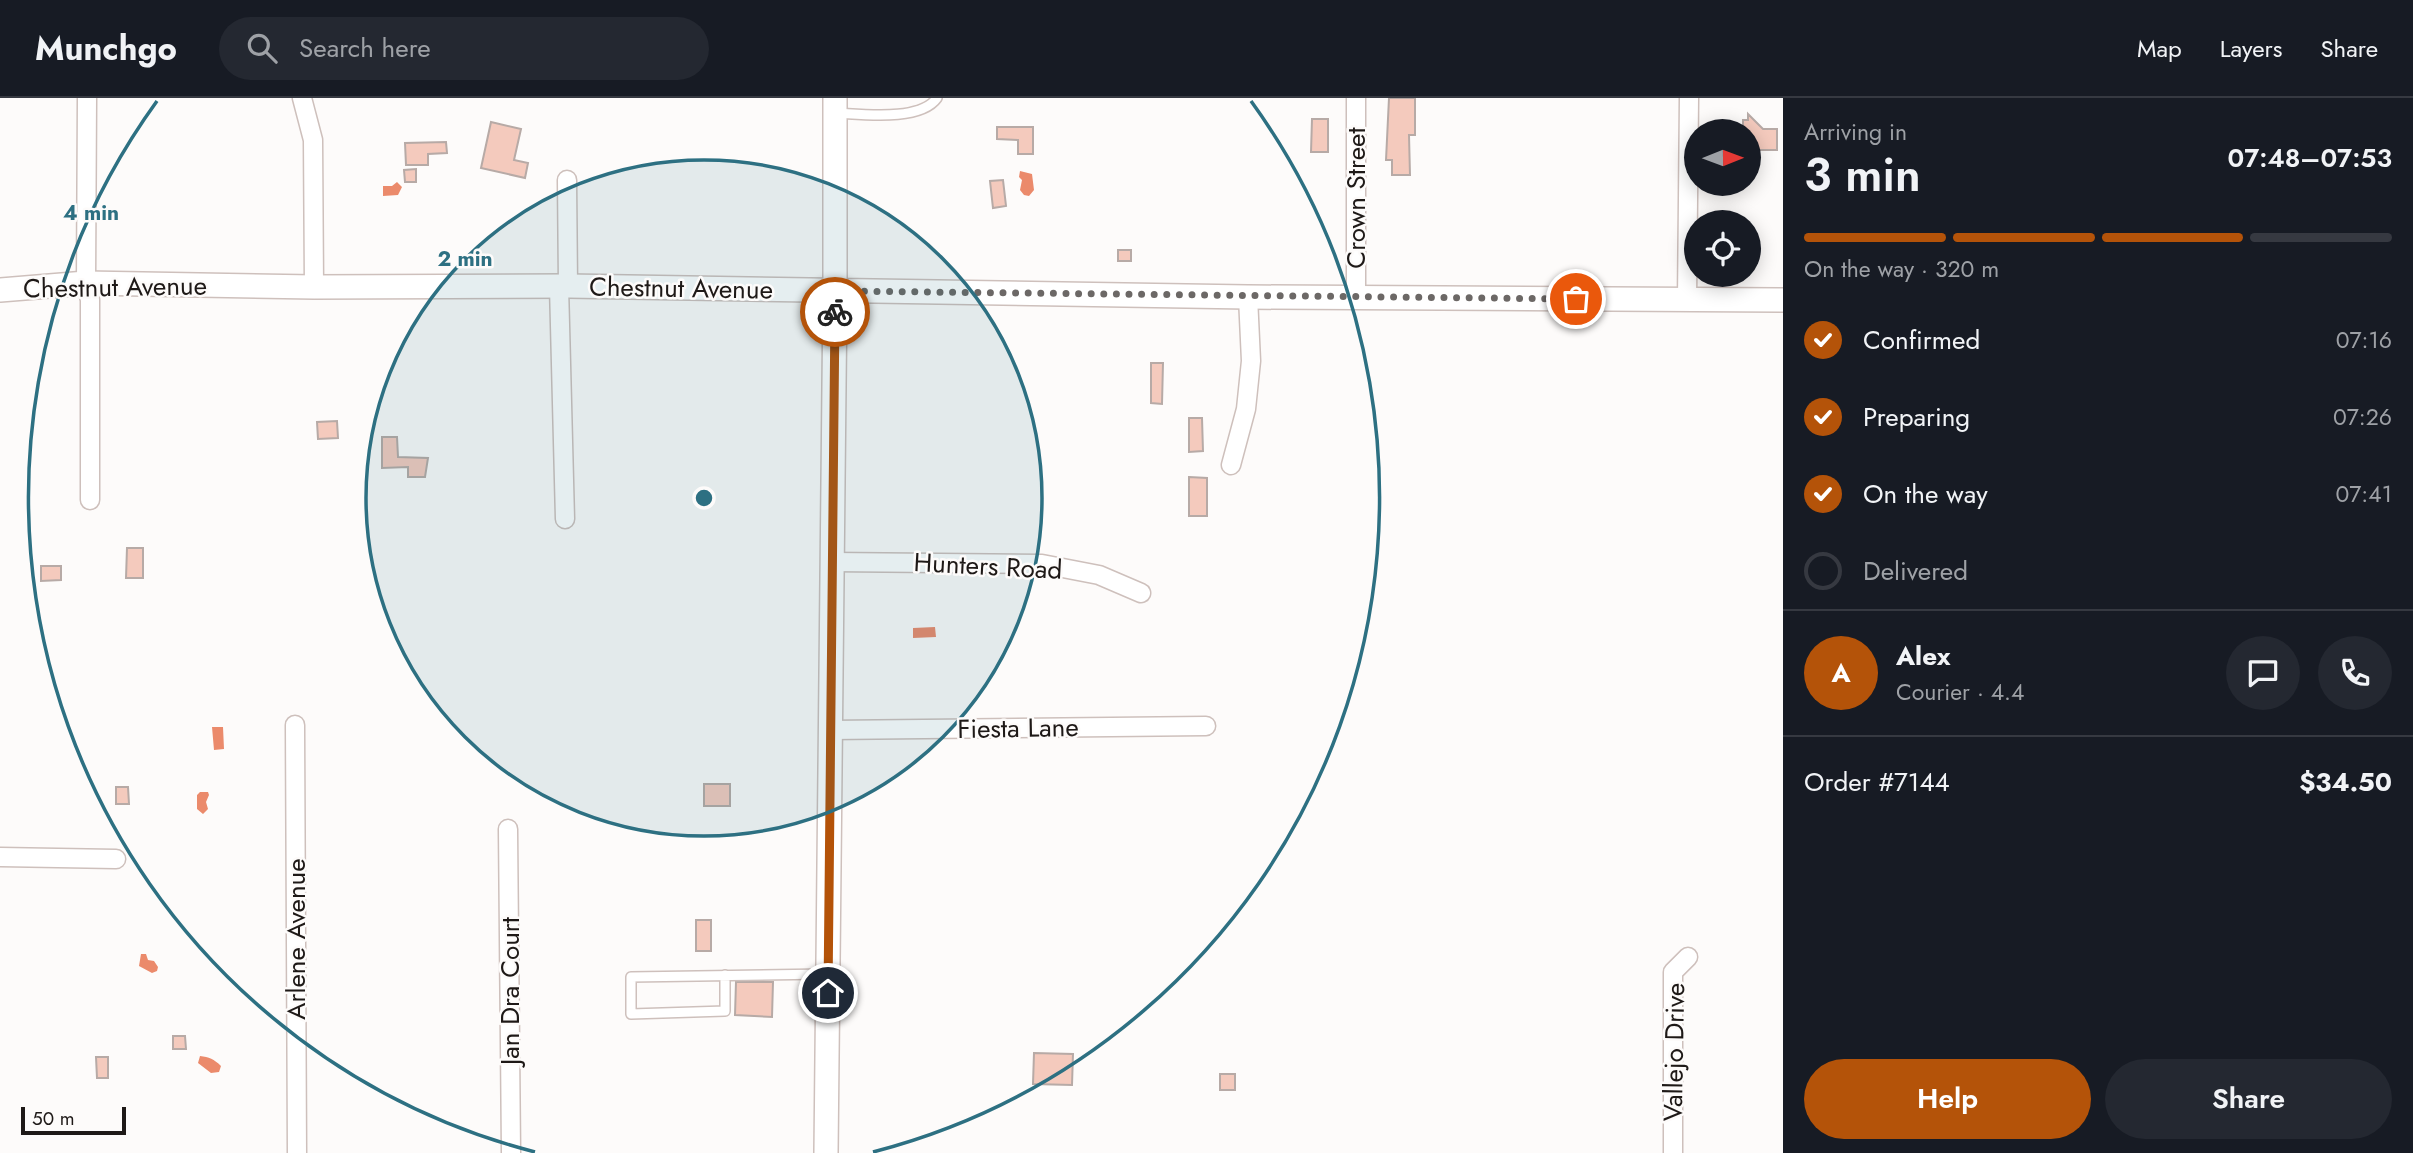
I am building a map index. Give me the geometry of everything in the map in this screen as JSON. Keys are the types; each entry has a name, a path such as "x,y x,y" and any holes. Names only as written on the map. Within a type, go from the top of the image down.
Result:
{"street":[{"path":"87,98 86,283 90,300 90,500"},
{"path":"302,98 313,140 314,287"},
{"name":"Crown Street","path":"1356,98 1356,298"},
{"path":"1687,299 1689,98"},
{"path":"826,1153 835,105"},
{"path":"565,519 564,286 567,180"},
{"name":"Chestnut Avenue","path":"0,290 86,283 314,287 564,286 1248,297 1783,300"},
{"path":"1231,465 1246,409 1251,361 1248,297"},
{"name":"Hunters Road","path":"831,562 1042,564 1099,575 1141,593"},
{"name":"Arlene Avenue","path":"295,725 297,1153"},
{"name":"Fiesta Lane","path":"830,730 1206,726"},
{"name":"Jan Dra Court","path":"508,830 511,1153"},
{"path":"0,857 116,859"},
{"name":"Vallejo Drive","path":"1674,1153 1673,972 1688,957"}],"lane":[{"path":"835,105 912,113 933,103 937,98"},
{"path":"725,975 725,1011 631,1014 631,977 725,975 828,974"}],"shaded area":[{"path":"1020,171 1032,174 1034,190 1029,196 1020,190"},
{"path":"397,182 402,187 398,195 383,196 383,186 392,186"},
{"path":"935,627 936,637 913,638 913,628"},
{"path":"212,727 223,727 224,749 214,750"},
{"path":"200,792 208,792 209,795 206,802 208,809 203,814 197,809 197,795"},
{"path":"141,954 146,954 148,960 154,961 158,967 157,971 152,973 139,966"},
{"path":"200,1056 221,1066 219,1072 211,1073 198,1063"}],"building":[{"path":"1389,98 1415,98 1415,135 1409,135 1410,175 1392,175 1392,160 1386,160"},
{"path":"1312,119 1328,119 1328,152 1311,152"},
{"path":"491,122 521,129 514,160 528,163 525,178 481,168"},
{"path":"997,127 1033,127 1033,154 1018,154 1018,140 997,139"},
{"path":"1761,127 1777,129 1777,150 1761,150"},
{"path":"446,142 447,153 428,154 428,165 406,165 405,143"},
{"path":"416,169 416,182 405,182 404,170"},
{"path":"1003,180 1006,206 993,208 990,181"},
{"path":"1118,250 1131,250 1131,261 1118,261"},
{"path":"1151,363 1163,363 1162,404 1151,403"},
{"path":"1189,418 1202,418 1203,451 1189,452"},
{"path":"337,421 338,438 318,439 317,422"},
{"path":"382,437 397,437 398,457 428,458 425,477 408,477 408,467 382,468"},
{"path":"1189,477 1207,478 1207,516 1189,516"},
{"path":"127,548 143,548 143,578 126,578"},
{"path":"41,566 61,566 61,580 41,581"},
{"path":"704,784 730,784 730,806 704,806"},
{"path":"116,787 128,787 129,804 116,804"},
{"path":"696,920 711,920 711,951 696,951"},
{"path":"736,982 773,982 772,1017 735,1015"},
{"path":"173,1036 185,1036 186,1049 173,1049"},
{"path":"1034,1053 1073,1054 1072,1085 1033,1084"},
{"path":"96,1057 108,1057 108,1078 97,1078"},
{"path":"1220,1074 1235,1074 1235,1090 1220,1090"}],"way so far":[{"path":"835,312 835,291 1576,299"}],"route":[{"path":"828,993 835,312"}]}
